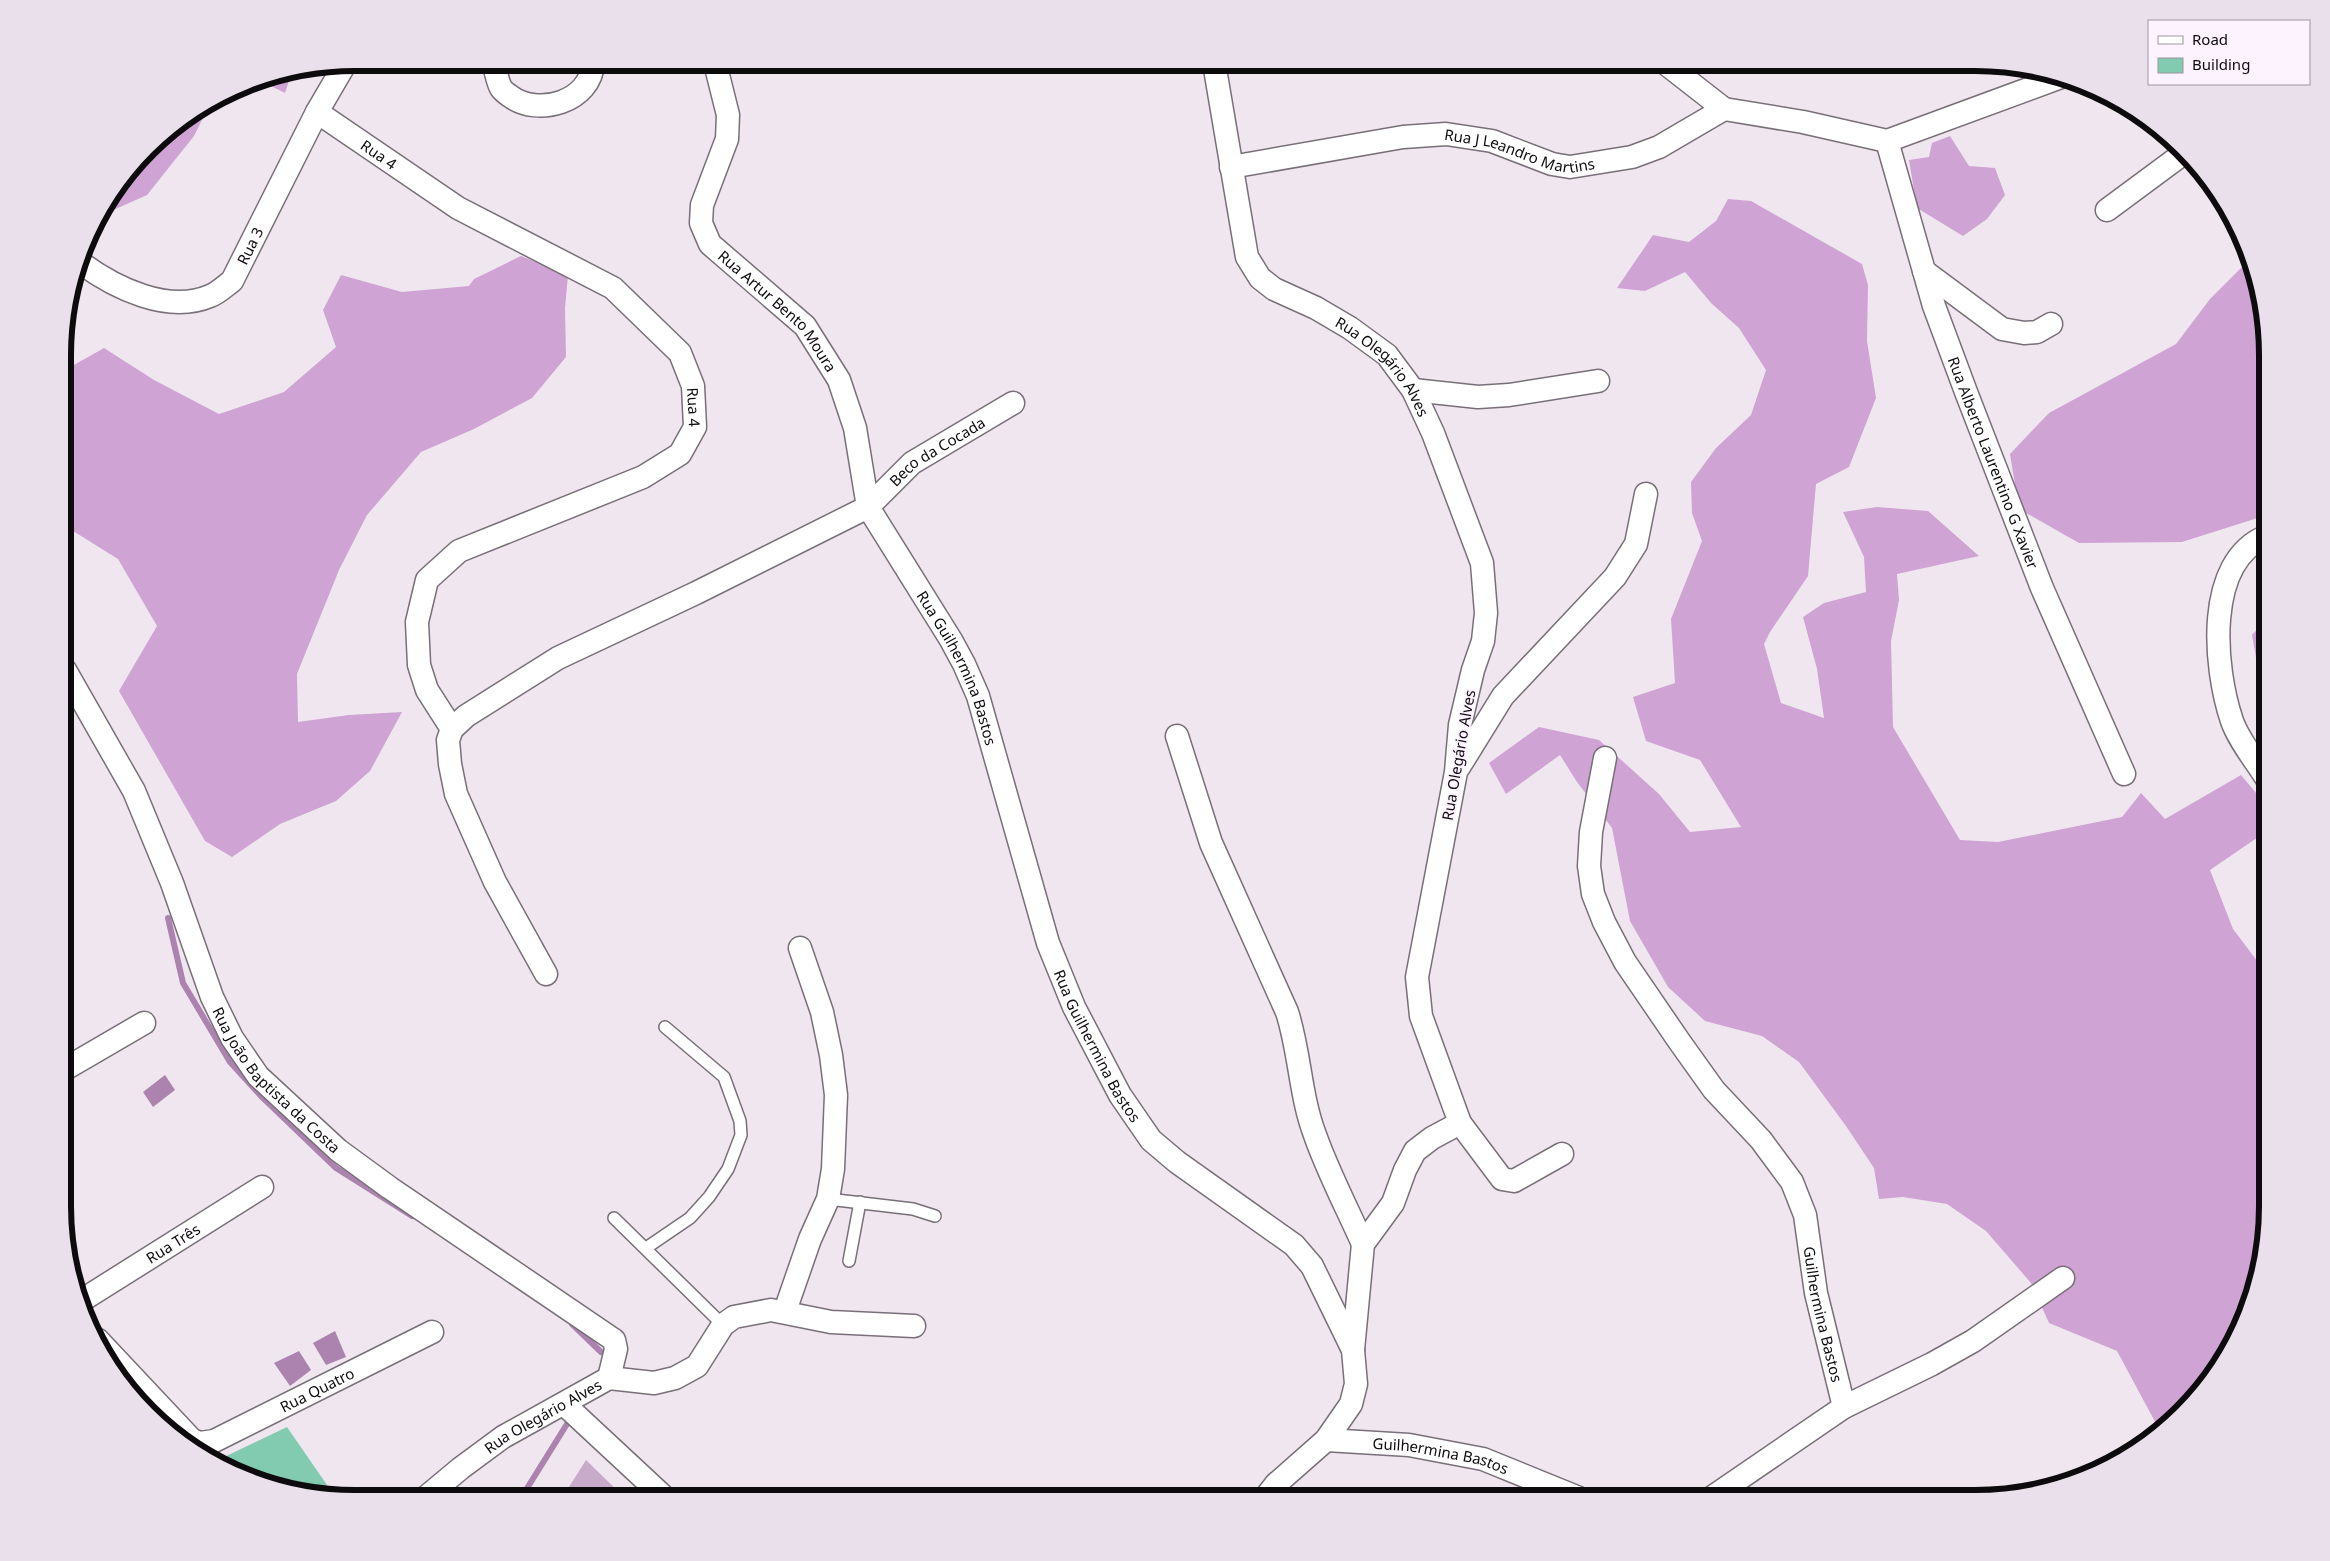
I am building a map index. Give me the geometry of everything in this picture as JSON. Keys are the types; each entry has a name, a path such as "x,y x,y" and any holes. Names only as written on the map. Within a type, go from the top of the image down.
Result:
{"street":[{"path":"496,71 502,89 518,102 536,107 559,104 581,91 591,71"},
{"name":"Rua Artur Bento Moura","path":"717,71 728,115 727,139 702,205 702,224 710,244 805,326 839,380 855,428 868,507"},
{"name":"Rua Olegário Alves","path":"1215,71 1247,257 1260,278 1274,290 1316,308 1342,323 1387,355 1413,390 1433,433 1482,563 1486,613 1483,641 1473,670 1460,725 1456,772 1417,977 1421,1016 1460,1123 1502,1179 1514,1181 1562,1154"},
{"path":"1676,71 1724,109 1803,122 1887,141 2049,81"},
{"name":"Rua 3","path":"85,266 93,272 136,294 174,303 210,296 232,281 317,112 340,72"},
{"name":"Rua J Leandro Martins","path":"1231,167 1403,137 1446,134 1492,141 1552,164 1570,167 1632,157 1659,147 1724,109"},
{"name":"Rua 4","path":"317,112 458,208 613,288 680,353 693,386 695,427 680,454 643,477 459,551 427,580 417,622 419,664 427,690 452,729"},
{"name":"Rua Alberto Laurentino G Xavier","path":"1887,141 1934,306 1962,384 2042,588 2124,774"},
{"path":"2107,210 2178,156"},
{"path":"1924,271 2002,330 2024,334 2037,332 2051,324"},
{"path":"1413,390 1478,397 1509,395 1598,381"},
{"name":"Beco da Cocada","path":"452,729 466,716 558,658 696,593 868,507 912,463 932,449 1013,403"},
{"path":"1456,772 1503,696 1615,577 1636,544 1646,494"},
{"name":"Rua Guilhermina Bastos","path":"868,507 964,664 978,696 1048,943 1074,1007 1120,1095 1151,1140 1176,1162 1294,1245 1312,1266 1353,1350 1356,1384 1351,1404 1326,1440 1271,1490"},
{"path":"2259,539 2239,555 2230,571 2217,622 2221,684 2233,723 2259,766"},
{"name":"Rua João Baptista da Costa","path":"71,681 134,791 172,883 212,997 232,1038 258,1076 338,1150 390,1188 614,1340 616,1349 609,1378"},
{"path":"452,729 448,740 450,764 456,794 495,882 546,974"},
{"path":"1177,736 1211,843 1283,1003 1296,1038 1307,1107 1315,1135 1363,1244 1353,1350"},
{"name":"Guilhermina Bastos","path":"1605,758 1591,832 1589,866 1593,894 1604,922 1625,962 1714,1090 1761,1140 1792,1182 1805,1215 1816,1293 1844,1407"},
{"path":"785,1312 810,1239 828,1199 833,1169 836,1095 822,1012 800,948"},
{"path":"71,1066 144,1023"},
{"path":"1363,1244 1393,1203 1405,1170 1415,1151 1432,1138 1460,1123"},
{"name":"Rua Três","path":"86,1298 262,1187"},
{"path":"1723,1490 1844,1407 1932,1364 1973,1341 2063,1278"},
{"path":"723,1324 734,1317 752,1312 771,1310 831,1322 914,1326"},
{"name":"Rua Olegário Alves","path":"435,1490 503,1437 609,1378 654,1383 675,1378 697,1366 723,1324"},
{"name":"Rua Quatro","path":"197,1442 214,1441 432,1332"},
{"name":"Rua Quatro","path":"116,1359 187,1435"},
{"path":"565,1404 657,1490"},
{"name":"Guilhermina Bastos","path":"1326,1440 1409,1445 1483,1459 1559,1490"}],"lane":[{"path":"646,1248 690,1218 709,1197 728,1169 741,1135 740,1121 724,1077 666,1027"},
{"path":"828,1199 912,1209 935,1216"},
{"path":"849,1261 860,1202"},
{"path":"614,1218 723,1324"}],"shaded area":[{"path":"290,79 285,93 268,85"},
{"path":"205,114 194,136 147,195 110,212 130,182 154,154 182,130"},
{"path":"1950,136 1969,166 1995,168 2005,195 1987,219 1963,236 1917,208 1909,160 1929,157 1932,143"},
{"path":"1728,199 1751,201 1862,264 1868,285 1867,341 1876,398 1849,467 1816,484 1808,576 1764,644 1781,703 1824,718 1817,669 1803,617 1824,603 1866,592 1864,557 1843,512 1877,507 1928,511 1979,556 1897,574 1899,600 1891,641 1893,727 1960,840 1998,842 2122,817 2141,793 2165,819 2241,775 2259,796 2259,836 2210,870 2233,929 2259,963 2259,1206 2256,1243 2244,1297 2221,1348 2200,1379 2176,1407 2156,1424 2117,1351 2049,1323 2031,1283 1986,1231 1947,1204 1903,1197 1879,1199 1874,1168 1799,1062 1762,1036 1705,1021 1668,987 1630,921 1612,828 1577,782 1560,755 1506,794 1489,763 1539,727 1599,740 1659,794 1690,832 1741,827 1700,760 1646,741 1633,697 1675,683 1671,619 1702,541 1692,513 1691,482 1716,448 1751,415 1766,370 1739,328 1711,303 1685,272 1645,291 1617,288 1653,235 1689,242 1716,221"},
{"path":"521,256 568,275 565,308 566,357 532,398 474,429 421,452 367,515 339,570 297,674 298,722 349,715 402,712 370,771 336,801 280,824 232,857 205,841 119,691 157,626 118,559 71,530 71,367 104,348 154,380 219,414 284,392 336,347 323,310 341,275 402,292 469,286 474,279"},
{"path":"2244,265 2253,300 2258,336 2259,518 2182,542 2079,543 2019,509 2010,454 2049,413 2176,344 2210,299"},
{"path":"2259,628 2259,675 2252,635"},
{"path":"165,1075 175,1090 153,1107 143,1092"},
{"path":"335,1331 346,1357 326,1365 313,1343"},
{"path":"299,1351 311,1370 290,1386 274,1363"},
{"path":"586,1460 617,1490 567,1490"}],"building":[{"path":"287,1427 327,1485 323,1488 318,1487 282,1480 264,1475 224,1457"}],"waterway":[{"path":"168,918 183,983 230,1062 261,1096 336,1168 412,1216"},
{"path":"572,1324 601,1352"},
{"path":"526,1490 567,1424"}]}
